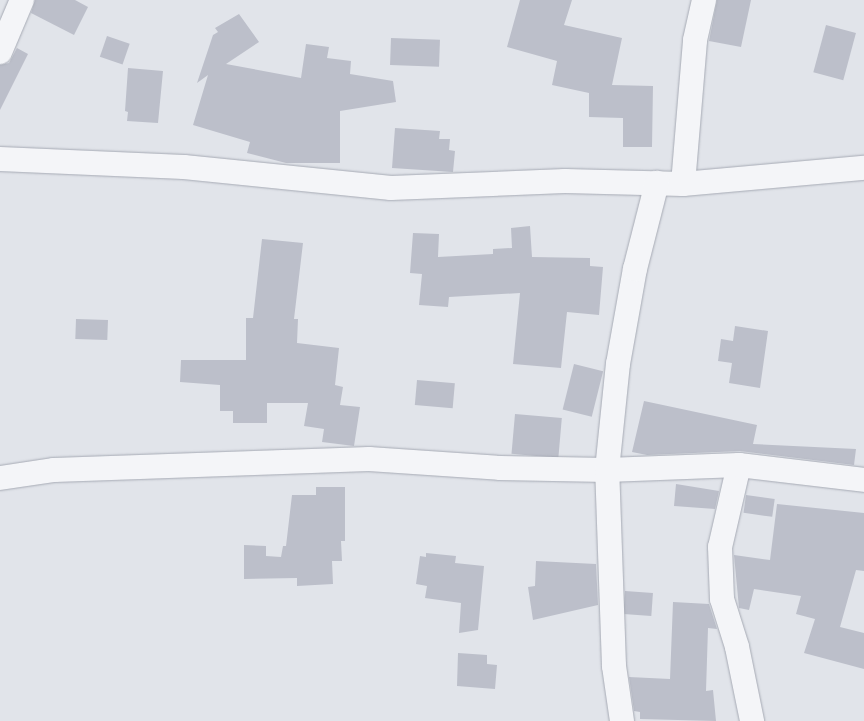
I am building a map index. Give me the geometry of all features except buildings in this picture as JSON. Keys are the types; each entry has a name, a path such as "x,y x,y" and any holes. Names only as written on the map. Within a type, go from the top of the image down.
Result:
{"street":[{"path":"0,52 22,0"},
{"path":"683,184 695,40 704,0"},
{"path":"0,159 184,167 391,188 565,181 683,184 864,168"},
{"path":"622,721 614,666 607,470 618,364 635,269 658,182"},
{"path":"0,478 54,470 370,458 500,468 607,470 739,465 864,480"},
{"path":"739,465 720,547 722,599 737,647 752,721"}]}
